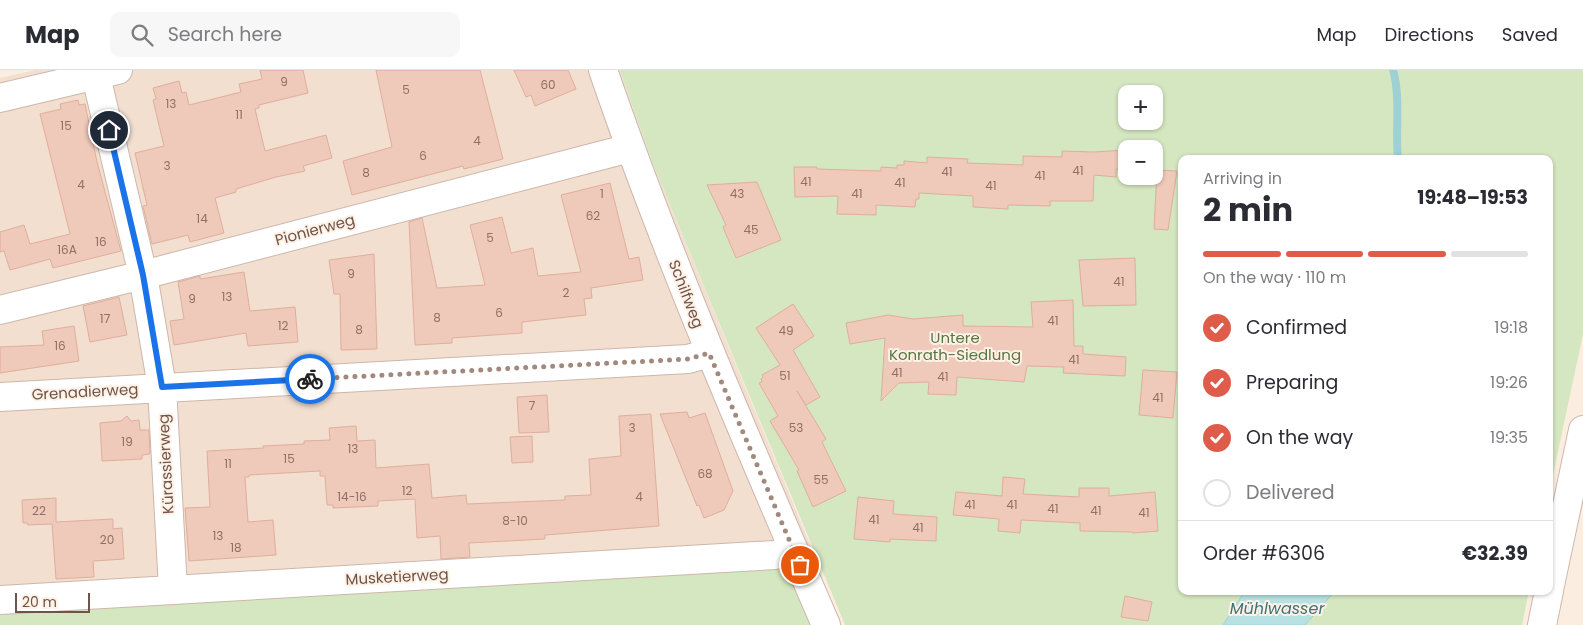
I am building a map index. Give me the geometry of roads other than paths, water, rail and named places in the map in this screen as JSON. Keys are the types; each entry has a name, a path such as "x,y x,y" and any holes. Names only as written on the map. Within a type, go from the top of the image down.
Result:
{"street":[{"name":"Schilfweg","path":"603,70 630,148 709,353 826,625"},
{"path":"0,98 107,73"},
{"name":"Kürassierweg","path":"107,73 162,387 174,589"},
{"name":"Pionierweg","path":"0,310 143,275 630,148"},
{"name":"Grenadierweg","path":"0,397 688,359 709,353"},
{"path":"1553,572 1583,430"},
{"name":"Musketierweg","path":"0,600 775,555 794,550"},
{"path":"1542,625 1548,595"}],"water":[{"name":"Mühlwasser","path":"1242,595 1331,595 1305,625 1223,625"}],"waterway":[{"name":"Mühlwasser","path":"1393,70 1397,92 1398,155"}],"park label":[{"name":"Untere Konrath-Siedlung","path":"955,346"}]}
